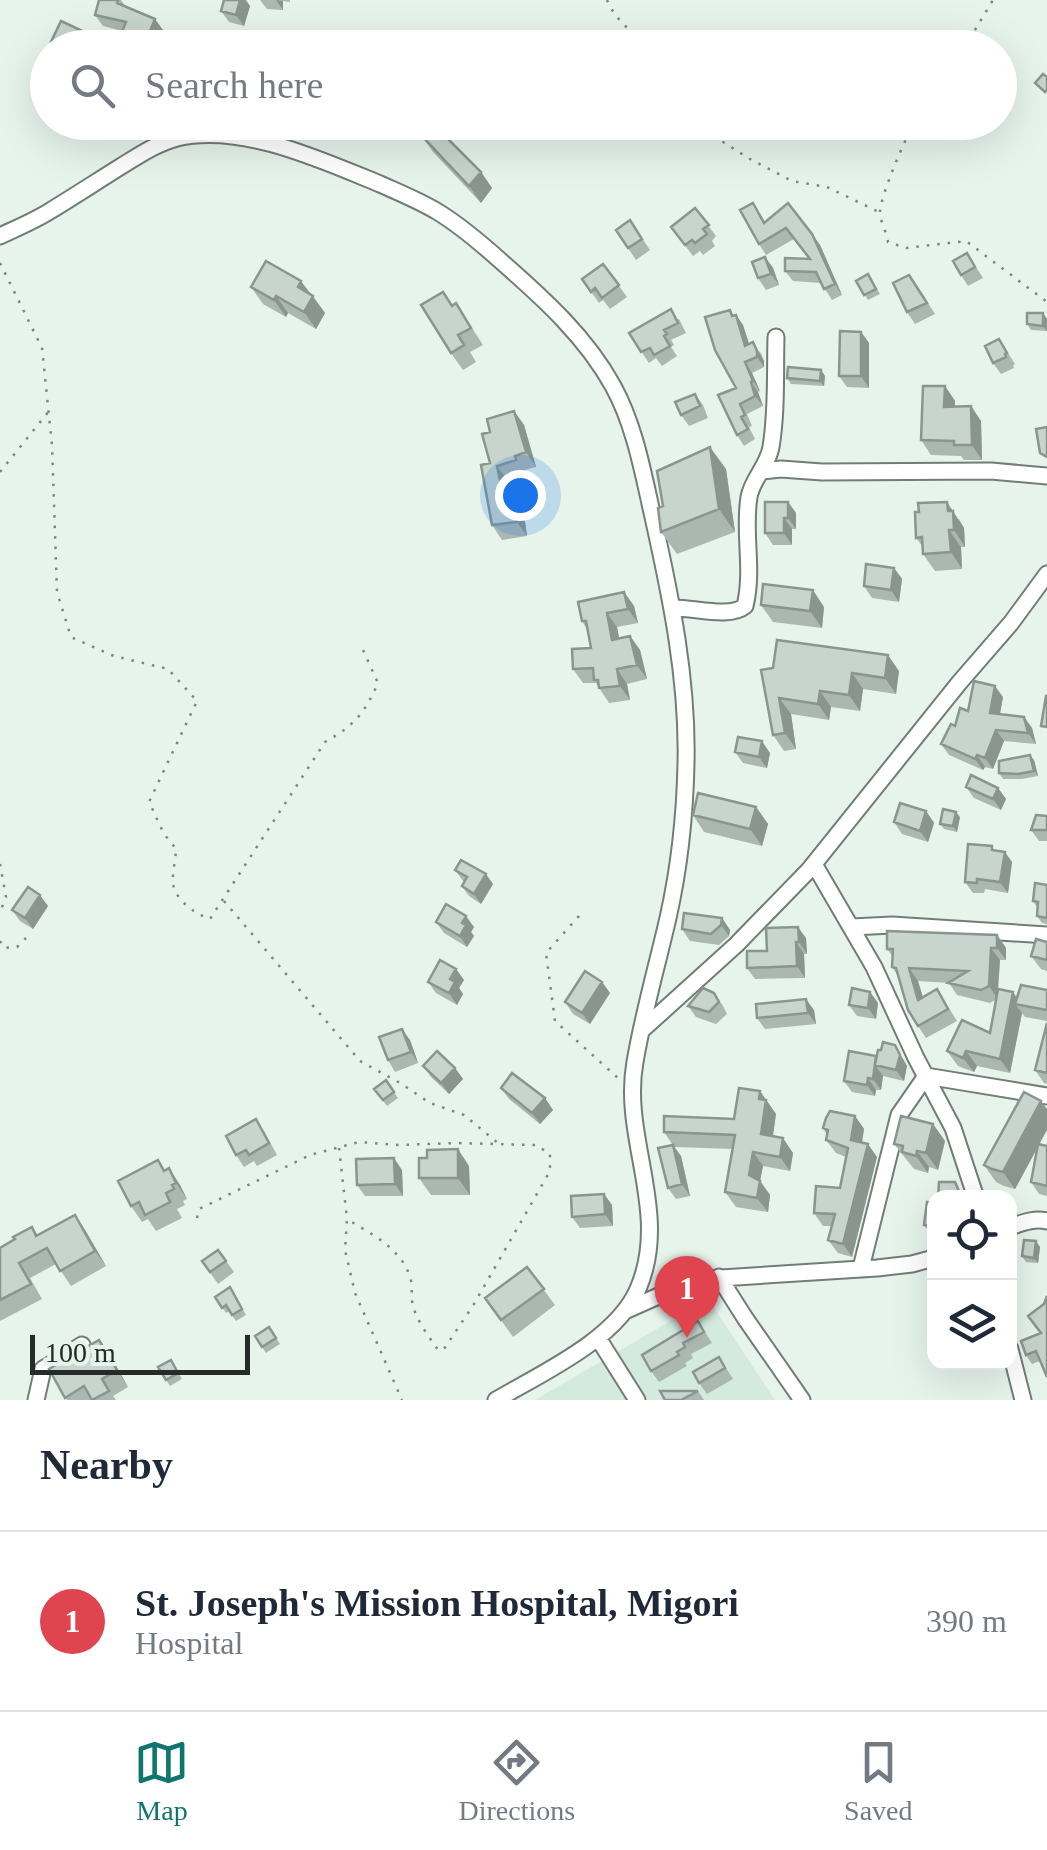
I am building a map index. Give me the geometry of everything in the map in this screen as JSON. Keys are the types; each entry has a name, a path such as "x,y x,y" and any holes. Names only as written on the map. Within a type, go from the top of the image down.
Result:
{"street":[{"path":"0,236 45,214 151,147 171,140"},
{"path":"249,140 280,146 408,196 440,213 477,240 579,336 613,386 626,414 642,465 672,608 684,690 686,764 668,914 634,1063 632,1090 633,1116 648,1192 648,1257 627,1310 598,1338 496,1400"},
{"path":"672,608 736,612 745,606 750,568 748,505 771,447 776,337"},
{"path":"762,472 990,471 1047,476"},
{"path":"642,1030 736,945 814,864 1047,574"},
{"path":"814,864 874,966 953,1128 973,1190"},
{"path":"852,927 892,924 1047,934"},
{"path":"926,1076 1047,1096"},
{"path":"861,1268 900,1115 926,1076"},
{"path":"1017,1225 1047,1221"},
{"path":"627,1310 691,1282 719,1277 927,1260"},
{"path":"719,1277 802,1400"},
{"path":"598,1338 637,1400"},
{"path":"36,1400 44,1370 82,1345"},
{"path":"1016,1370 1024,1400"}],"path":[{"path":"607,0 630,30"},
{"path":"975,30 994,0"},
{"path":"720,140 792,181 827,187 880,212"},
{"path":"907,140 880,212 888,242 906,248 966,241 1047,302"},
{"path":"0,262 42,348 52,445 56,592 71,637 114,656 168,669 197,701 149,802 158,826 176,848 174,888 183,902 203,917 210,919 324,742 350,728 367,708 378,683 363,650"},
{"path":"0,472 49,411"},
{"path":"0,864 6,897 0,912"},
{"path":"223,900 360,1061 430,1103 464,1115 499,1144"},
{"path":"579,916 546,953 556,1020 632,1090"},
{"path":"0,941 4,948 17,946 26,938"},
{"path":"198,1218 200,1209 310,1155 358,1142 536,1145 550,1154 550,1171 444,1349 438,1350 419,1322 412,1301 412,1280 402,1259 347,1220"},
{"path":"338,1148 347,1220 344,1250 355,1293 402,1400"}],"shaded area":[{"path":"708,1299 775,1400 535,1400"}],"building":[{"path":"99,0 118,0 117,3 155,19 150,30 123,30 126,22 95,15"},
{"path":"224,0 240,0 236,15 221,11"},
{"path":"61,21 80,30 57,30"},
{"path":"1043,74 1047,77 1045,92 1035,83"},
{"path":"426,140 449,140 481,172 469,186"},
{"path":"753,203 764,223 788,203 812,234 835,284 824,289 816,272 785,271 785,258 810,259 786,228 759,244 740,210"},
{"path":"695,208 709,225 703,229 707,234 685,245 671,227"},
{"path":"630,220 642,239 628,248 616,230"},
{"path":"967,253 975,267 961,275 953,261"},
{"path":"765,257 771,274 758,278 752,262"},
{"path":"266,261 301,281 298,287 313,296 304,312 251,287"},
{"path":"603,264 619,285 602,298 595,288 591,292 582,279"},
{"path":"868,274 876,289 864,295 856,281"},
{"path":"909,275 927,303 907,312 893,283"},
{"path":"443,292 452,306 456,303 471,328 458,335 464,345 451,353 421,305"},
{"path":"671,309 678,323 664,330 670,346 654,355 650,348 641,352 629,333"},
{"path":"730,310 732,316 736,315 745,346 753,342 757,351 757,357 745,362 755,396 740,404 745,415 741,417 748,429 737,435 718,395 736,388 715,350 705,317"},
{"path":"1027,313 1043,313 1043,326 1027,324"},
{"path":"840,331 861,332 861,376 839,376"},
{"path":"999,339 1006,357 993,363 985,346"},
{"path":"788,367 821,370 820,381 787,378"},
{"path":"923,386 945,386 944,407 971,406 972,445 921,440"},
{"path":"695,394 700,406 681,415 675,402"},
{"path":"514,411 526,452 497,466 503,494 513,492 517,522 492,525 481,465 490,463 482,434 490,432 487,419"},
{"path":"1047,427 1047,457 1040,453 1036,429"},
{"path":"710,447 719,509 661,532 658,508 663,506 657,471"},
{"path":"765,502 788,502 784,533 765,533"},
{"path":"947,502 948,511 953,511 954,530 949,530 951,552 923,554 922,537 916,538 918,503"},
{"path":"866,564 894,568 891,590 864,586"},
{"path":"763,584 813,590 810,611 761,605"},
{"path":"624,592 628,609 607,613 612,640 630,636 637,665 617,669 620,686 599,688 593,668 573,669 572,649 591,648 578,602"},
{"path":"777,640 888,655 885,678 852,673 849,695 820,691 818,704 779,698 785,733 773,735 761,670 773,668"},
{"path":"974,681 995,686 990,713 1024,717 1028,733 996,730 985,758 977,755 975,759 941,744 951,724 955,726 960,708 968,711"},
{"path":"1047,696 1047,727 1041,726"},
{"path":"738,737 762,741 759,757 735,752"},
{"path":"1030,755 1034,771 999,773 999,761"},
{"path":"971,775 998,788 993,799 966,787"},
{"path":"698,793 756,807 750,829 693,815"},
{"path":"900,803 926,811 920,831 894,822"},
{"path":"943,809 956,812 953,826 940,824"},
{"path":"1036,815 1047,816 1047,830 1031,830"},
{"path":"968,844 992,846 992,850 1005,852 1000,882 965,882"},
{"path":"461,860 486,874 474,894 462,886 467,877 455,870"},
{"path":"1035,883 1047,885 1047,918 1037,916 1038,902 1033,901"},
{"path":"28,887 40,895 25,918 12,910"},
{"path":"446,904 466,916 460,936 436,922"},
{"path":"684,913 722,918 721,925 711,934 682,929"},
{"path":"798,927 797,966 747,968 747,951 767,951 766,928"},
{"path":"887,931 997,935 997,948 991,948 989,986 981,990 948,983 968,971 909,968 918,1000 937,989 948,1009 918,1026 908,1010 896,968 892,967 893,949 887,949"},
{"path":"1036,939 1047,942 1047,960 1031,956"},
{"path":"440,960 456,969 449,993 428,982"},
{"path":"585,971 602,982 582,1013 565,1002"},
{"path":"1021,985 1047,990 1047,1010 1015,1004"},
{"path":"703,988 714,993 719,1002 709,1012 688,1006"},
{"path":"852,988 870,992 868,1008 849,1005"},
{"path":"998,989 1013,992 1000,1059 966,1051 963,1058 947,1051 962,1020 990,1033"},
{"path":"806,999 808,1013 757,1018 756,1004"},
{"path":"1047,1023 1047,1073 1035,1070"},
{"path":"402,1029 411,1052 388,1060 379,1037"},
{"path":"883,1042 895,1045 900,1055 896,1070 875,1065"},
{"path":"437,1051 455,1068 441,1083 423,1066"},
{"path":"849,1051 876,1056 873,1079 868,1078 867,1085 844,1081"},
{"path":"512,1073 545,1098 532,1113 501,1088"},
{"path":"386,1080 394,1092 383,1100 374,1089"},
{"path":"739,1088 760,1091 759,1099 766,1100 761,1134 783,1138 780,1157 753,1152 749,1175 760,1181 757,1198 725,1192 735,1135 664,1132 664,1116 734,1119"},
{"path":"1024,1092 1041,1101 1003,1172 992,1169 984,1165"},
{"path":"830,1111 855,1116 851,1140 868,1144 843,1244 828,1240 835,1214 814,1213 816,1186 840,1188 848,1148 826,1140 828,1130 823,1128"},
{"path":"901,1116 933,1124 926,1153 917,1151 916,1156 902,1152 903,1146 894,1144"},
{"path":"256,1119 269,1143 249,1155 246,1150 236,1155 226,1136"},
{"path":"1038,1144 1047,1146 1047,1186 1031,1182"},
{"path":"673,1145 682,1184 668,1188 658,1148"},
{"path":"458,1149 458,1178 419,1178 419,1158 427,1158 427,1150"},
{"path":"394,1158 395,1184 357,1185 356,1159"},
{"path":"158,1160 164,1171 169,1168 176,1183 166,1193 170,1202 145,1215 139,1202 131,1206 118,1181"},
{"path":"939,1182 955,1182 958,1190 938,1190"},
{"path":"604,1194 605,1214 572,1217 571,1196"},
{"path":"75,1215 95,1251 60,1271 47,1248 19,1263 31,1284 0,1300 0,1248 32,1227 36,1236"},
{"path":"1024,1240 1036,1241 1034,1258 1022,1256"},
{"path":"218,1250 226,1261 210,1272 202,1261"},
{"path":"527,1267 544,1289 501,1320 485,1298"},
{"path":"230,1287 242,1309 232,1315 215,1297"},
{"path":"1047,1296 1047,1377 1036,1351 1026,1355 1021,1341 1041,1333 1028,1316 1044,1304"},
{"path":"698,1321 704,1332 683,1343 685,1347 677,1352 679,1355 651,1371 642,1355"},
{"path":"269,1327 276,1338 262,1347 255,1336"},
{"path":"99,1340 117,1370 102,1379 109,1391 92,1400 84,1386 65,1398 49,1369"},
{"path":"719,1357 725,1368 699,1383 693,1372"},
{"path":"171,1360 178,1373 166,1380 158,1367"},
{"path":"660,1391 698,1391 681,1400 665,1400"}],"place":[{"name":"St. Joseph's Mission Hospital, Migori","path":"687,1338"}]}
